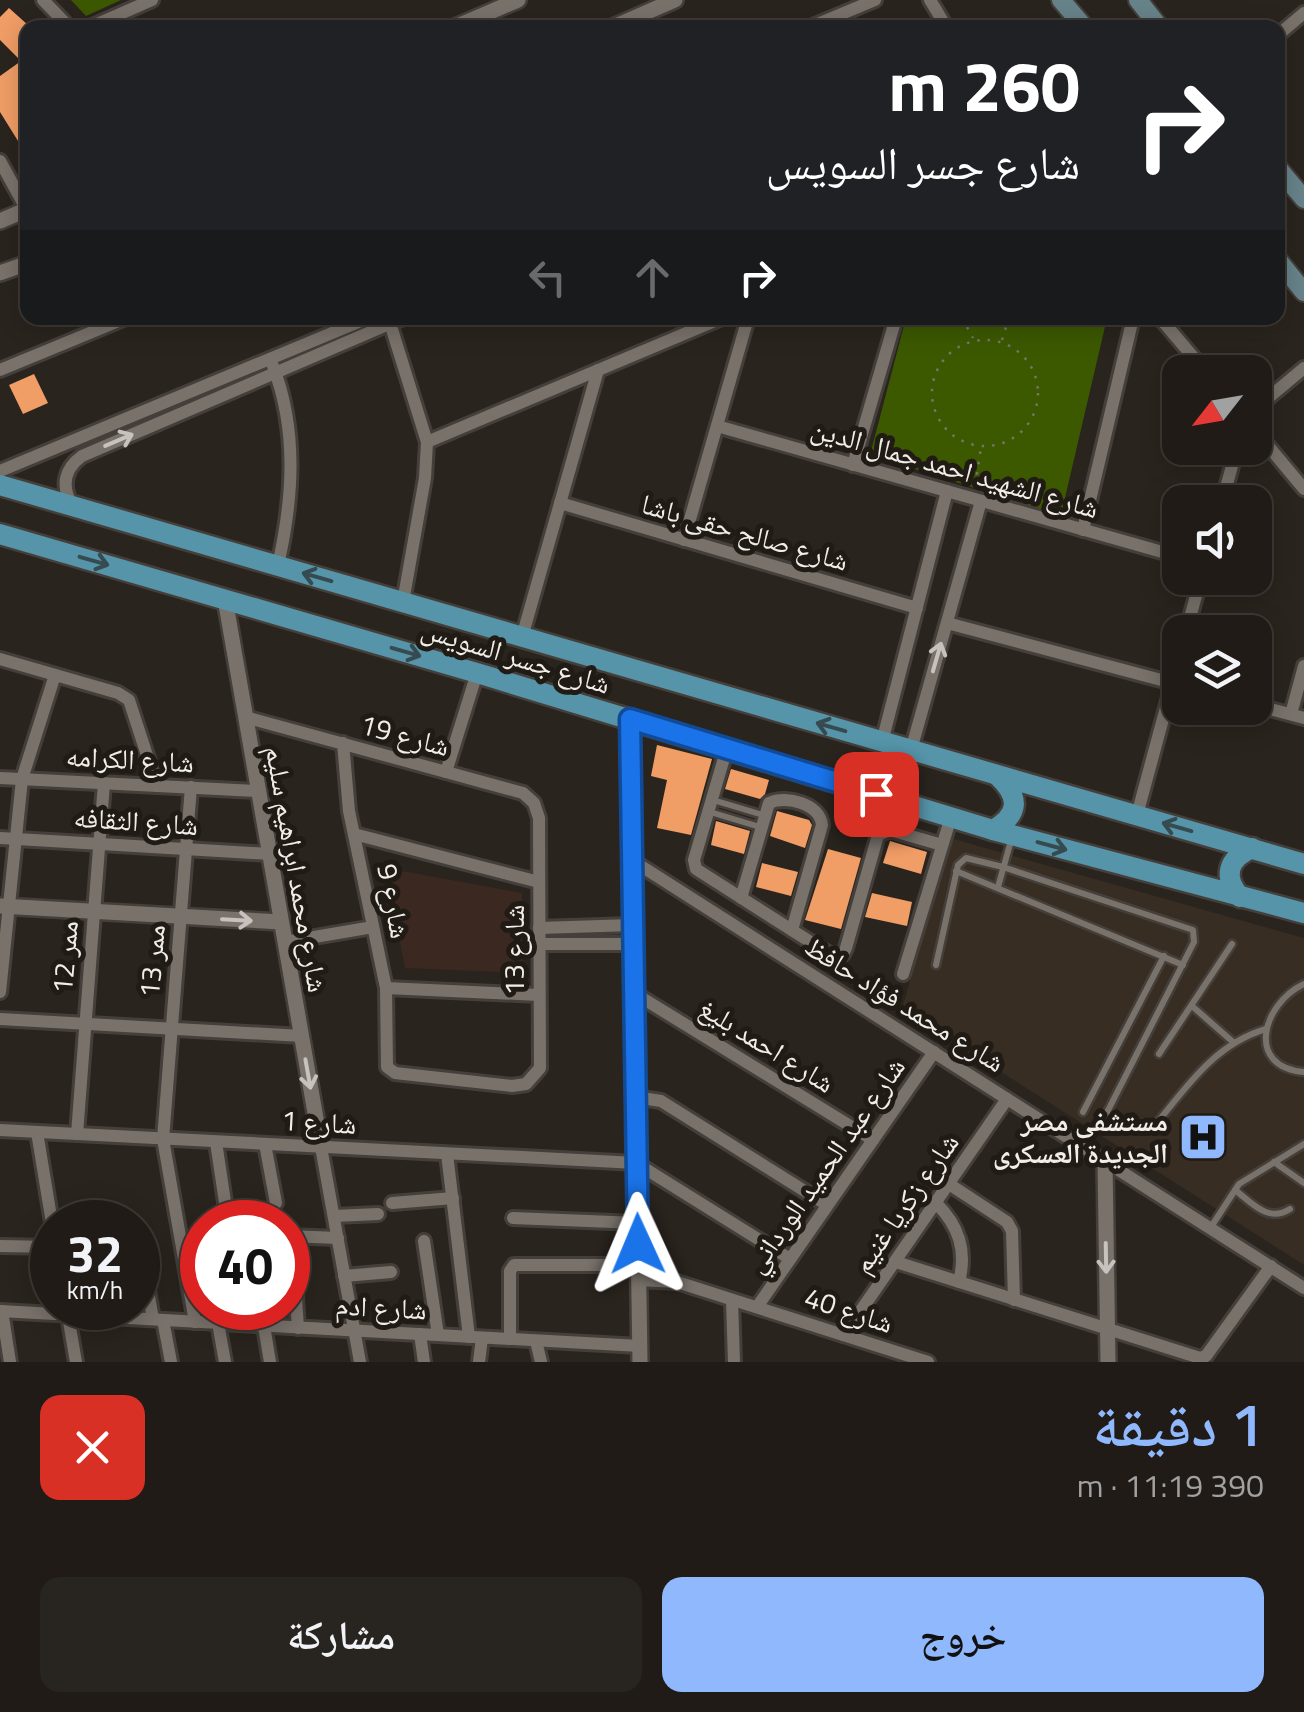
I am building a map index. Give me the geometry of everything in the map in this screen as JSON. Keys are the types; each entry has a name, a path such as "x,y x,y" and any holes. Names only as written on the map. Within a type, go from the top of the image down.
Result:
{"main road":[{"path":"1138,0 1154,20"},
{"path":"1285,176 1304,199"},
{"path":"1285,269 1304,292"},
{"name":"شارع جسر السويس","path":"0,485 1304,864"},
{"name":"شارع جسر السويس","path":"0,534 477,673 1003,833 1302,914"},
{"path":"998,776 1011,788 1015,805 1003,833"},
{"path":"1240,898 1230,885 1228,869 1237,855 1252,848"}],"street":[{"path":"43,0 62,20"},
{"path":"106,20 152,0"},
{"path":"472,20 518,0"},
{"path":"629,20 675,0"},
{"path":"827,20 875,0"},
{"path":"0,160 20,196"},
{"path":"0,370 109,325"},
{"path":"0,472 351,325"},
{"path":"59,447 66,459 76,460 386,325"},
{"path":"398,325 427,442 425,478 402,602"},
{"path":"427,442 705,325"},
{"path":"684,540 746,325"},
{"path":"854,465 894,325"},
{"path":"1083,530 1131,325"},
{"path":"1166,325 1192,355"},
{"path":"270,358 287,420 292,470 288,520 278,566"},
{"path":"1272,395 1304,368"},
{"path":"522,636 598,370"},
{"name":"شارع الشهيد احمد جمال الدين","path":"717,426 1162,552"},
{"path":"1272,450 1304,489"},
{"path":"72,505 64,486 67,472 76,460"},
{"path":"882,742 947,491"},
{"path":"911,750 977,500"},
{"name":"شارع صالح حقى باشا","path":"560,503 917,608"},
{"name":"شارع محمد ابراهيم سليم","path":"226,599 322,1148"},
{"path":"947,623 1162,680"},
{"path":"0,659 118,693 130,700 156,786"},
{"path":"1272,709 1298,716 1304,666"},
{"path":"446,772 477,673"},
{"path":"0,992 4,907 22,779 54,674"},
{"name":"شارع 19","path":"245,717 523,792 534,804 539,818"},
{"path":"630,719 640,1354"},
{"path":"1137,816 1164,725"},
{"name":"شارع 9","path":"343,744 345,789 386,988 388,1069 395,1073 512,1086 532,1080"},
{"path":"727,748 694,860 700,872 831,955 843,954 878,834 890,830 942,845"},
{"name":"شارع الكرامه","path":"0,778 258,791"},
{"name":"ممر 12","path":"76,1134 104,783"},
{"name":"ممر 13","path":"180,1233 163,1139 190,788"},
{"path":"741,898 770,804 780,799 814,808 822,819 792,930"},
{"path":"903,974 951,817"},
{"name":"شارع 13","path":"532,1080 540,1068 539,818"},
{"path":"354,834 539,882"},
{"name":"شارع الثقافه","path":"0,838 269,854"},
{"name":"شارع محمد فؤاد حافظ","path":"630,860 1304,1288"},
{"path":"4,907 282,922"},
{"path":"539,928 632,925"},
{"path":"285,942 373,927"},
{"path":"539,944 633,944"},
{"path":"386,988 540,995"},
{"name":"شارع احمد بليغ","path":"634,993 873,1140"},
{"path":"0,1020 302,1036"},
{"name":"شارع عبد الحميد الورداني","path":"757,1307 934,1052"},
{"path":"635,1097 661,1100 828,1205"},
{"name":"شارع زكريا غنيم","path":"844,1336 1008,1099"},
{"name":"شارع 1","path":"0,1130 636,1163"},
{"path":"37,1132 48,1200"},
{"path":"216,1142 225,1200"},
{"path":"265,1144 275,1200"},
{"path":"322,1148 360,1362"},
{"path":"447,1154 480,1362"},
{"path":"1104,1160 1108,1362"},
{"path":"636,1163 790,1259"},
{"path":"949,1184 1007,1222 1012,1230 1014,1300"},
{"path":"392,1203 453,1198"},
{"path":"936,1202 958,1232 963,1249 959,1282"},
{"path":"334,1216 378,1214"},
{"path":"513,1218 637,1223"},
{"path":"310,1237 338,1238"},
{"path":"424,1241 438,1335"},
{"path":"0,1246 30,1247"},
{"path":"896,1262 1200,1358 1206,1356 1271,1266"},
{"name":"شارع 40","path":"510,1339 510,1270 514,1265 639,1273 928,1362"},
{"path":"344,1276 392,1272"},
{"path":"732,1300 734,1362"},
{"path":"1,1311 10,1362"},
{"name":"شارع ادم","path":"1,1311 30,1311"},
{"path":"160,1326 171,1362"},
{"name":"شارع ادم","path":"310,1328 536,1340 640,1354"},
{"path":"70,1330 76,1362"},
{"path":"219,1330 224,1362"},
{"path":"265,1330 270,1362"},
{"path":"420,1334 424,1362"},
{"path":"536,1340 540,1362"}],"lane":[{"path":"710,806 763,822"},
{"path":"998,887 1003,867 1003,833"},
{"path":"936,965 956,871 961,861 972,857 1187,926 1196,936 1101,1124"},
{"path":"956,871 1183,964"},
{"path":"1160,1054 1232,944"},
{"path":"1082,1112 1164,956"},
{"path":"1304,984 1275,1006 1266,1028 1270,1054 1280,1066 1304,1072"},
{"path":"1192,1006 1233,1042"},
{"path":"1152,1129 1201,1069 1233,1042 1266,1028"},
{"path":"1210,1228 1245,1179 1304,1144"},
{"path":"1274,1162 1304,1183"},
{"path":"1235,1190 1266,1214 1283,1214 1290,1209"}],"path":[{"path":"966,325 974,340"},
{"path":"1001,342 1007,325"},
{"path":"974,340 1001,342 1015,349 1034,373 1038,404 1032,418 1012,440 982,447 963,442 936,415 932,397 934,378 942,361 956,348 974,340"},
{"path":"977,500 982,447"}],"shaded area":[{"name":"مستشفى مصر الجديدة العسكرى","path":"950,838 1304,938 1304,1265 902,1009"},
{"path":"386,868 522,893 522,973 405,968"}],"green space":[{"path":"71,0 121,0 86,16"},
{"path":"904,325 1105,325 1061,515 870,455"}],"building":[{"path":"9,8 22,20 20,60 0,40 0,17"},
{"path":"20,62 20,144 0,112 0,76"},
{"path":"34,374 48,403 23,414 9,385"},
{"path":"657,745 712,759 691,835 657,828 667,780 651,776"},
{"path":"731,769 769,780 765,794 760,799 725,789"},
{"path":"843,805 879,816 877,825 869,831 838,822"},
{"path":"777,811 809,820 812,825 805,848 770,836"},
{"path":"716,821 750,831 744,854 711,845"},
{"path":"890,841 927,852 921,874 883,863"},
{"path":"828,849 861,858 841,929 805,920"},
{"path":"762,863 798,872 791,896 756,887"},
{"path":"872,893 912,902 907,926 865,917"}],"place":[{"name":"مستشفى مصر الجديدة العسكرى","path":"1203,1137"}],"route":[{"path":"638,1244 630,719 876,794"}]}
